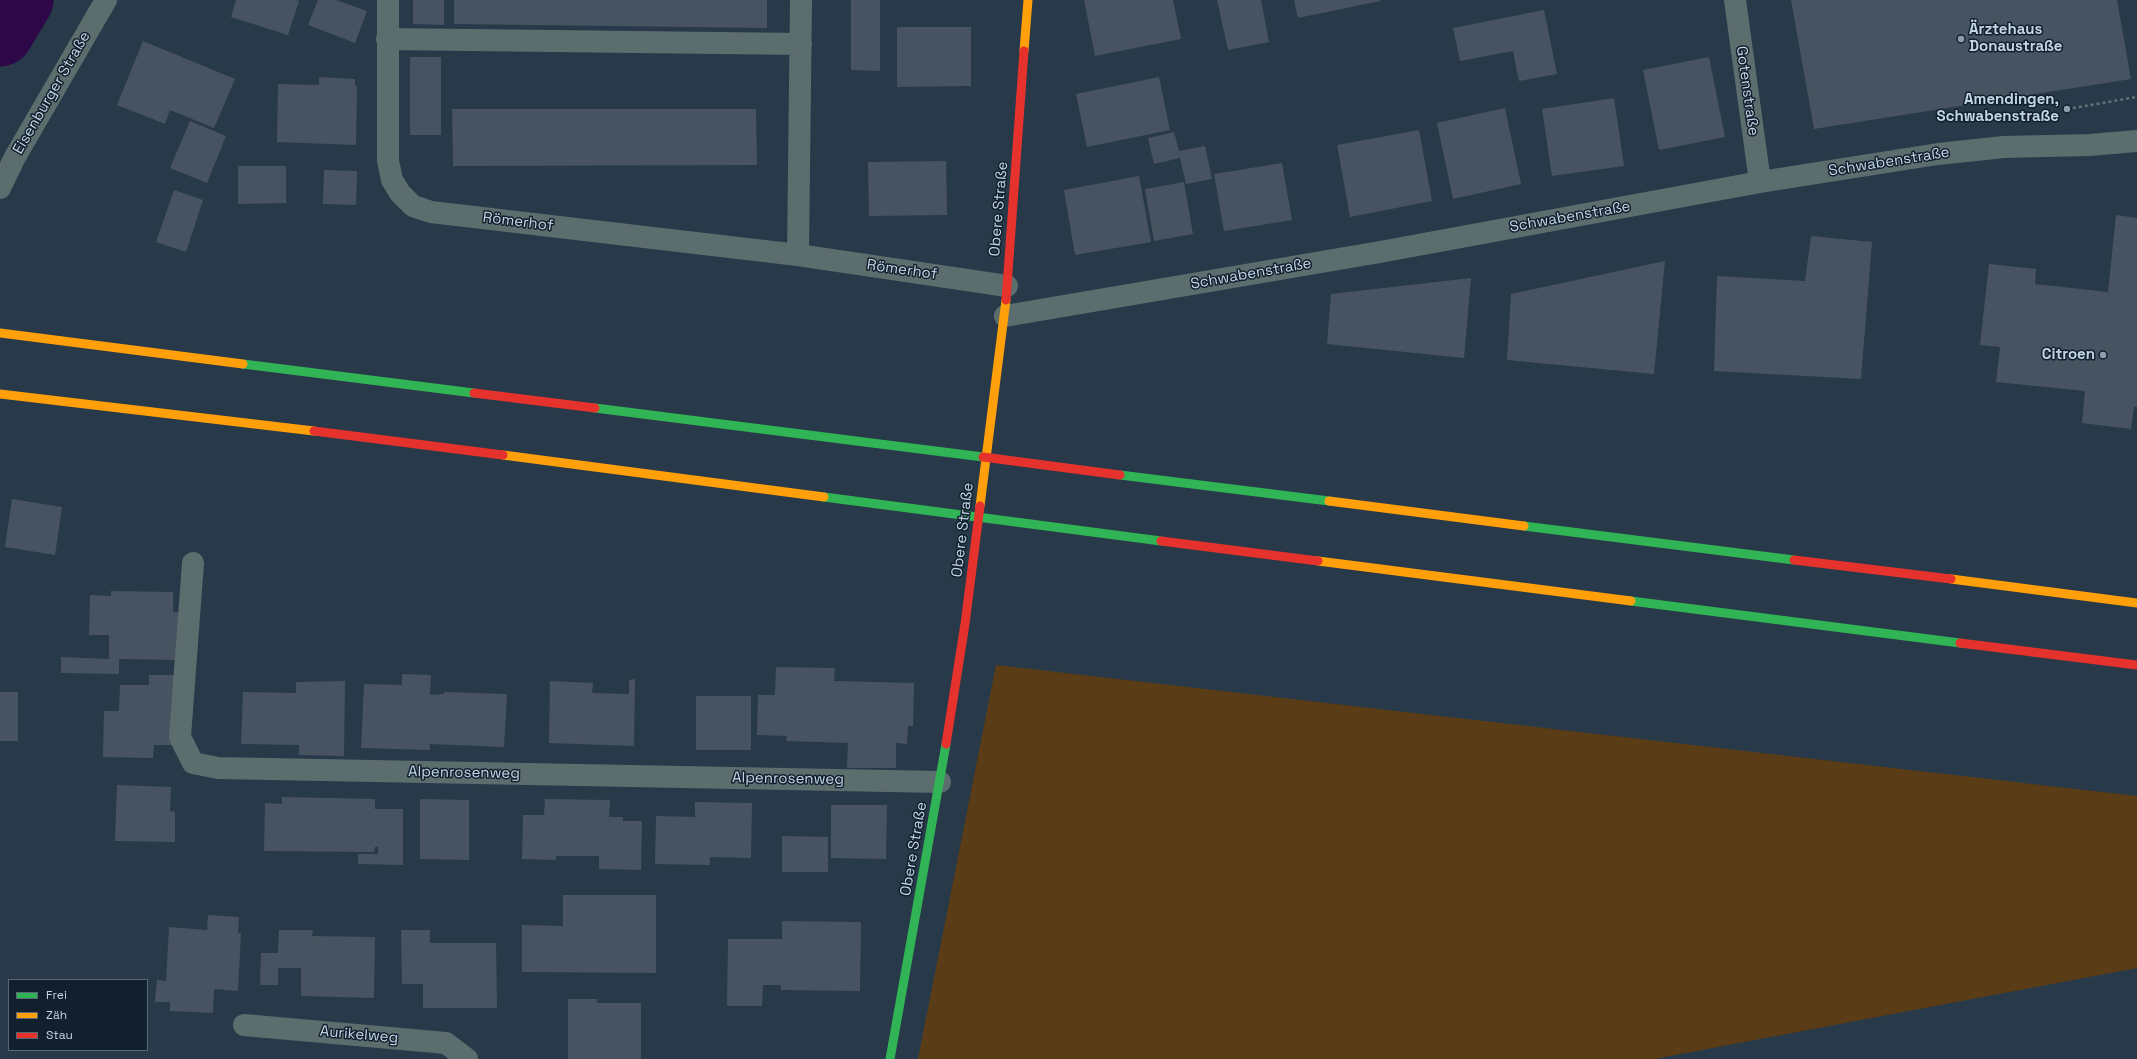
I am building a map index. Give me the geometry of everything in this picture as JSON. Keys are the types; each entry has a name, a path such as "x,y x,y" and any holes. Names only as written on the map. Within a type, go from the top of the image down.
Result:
{"main road":[{"name":"Obere Straße","path":"890,1059 940,782 965,624 1005,316 1028,0"},
{"path":"0,332 2137,603"},
{"path":"0,394 412,443 1142,539 2137,665"}],"street":[{"name":"Eisenburger Straße","path":"0,188 15,157 106,0"},
{"name":"Römerhof","path":"388,0 388,161 392,180 400,193 413,206 431,212 798,255 1007,286"},
{"path":"798,255 801,0"},
{"name":"Gotenstraße","path":"1735,0 1760,182"},
{"path":"387,39 801,44"},
{"name":"Schwabenstraße","path":"1005,316 1372,253 1760,182 1946,153 2004,147 2090,145 2137,141"},
{"name":"Alpenrosenweg","path":"193,563 180,737 193,763 226,768 940,782"},
{"name":"Aurikelweg","path":"244,1025 446,1042 467,1059"}],"path":[{"path":"2067,109 2137,97"}],"shaded area":[{"path":"0,0 12,0 0,19"},
{"path":"996,665 2137,796 2137,968 1654,1059 918,1059"}],"building":[{"path":"236,0 299,1 288,35 231,17"},
{"path":"318,0 336,0 367,11 355,43 308,25"},
{"path":"413,0 444,0 444,25 413,24"},
{"path":"454,0 767,0 767,28 454,24"},
{"path":"851,0 880,0 880,71 851,70"},
{"path":"1084,0 1173,0 1181,39 1095,56"},
{"path":"1217,0 1261,0 1269,42 1228,50"},
{"path":"1294,0 1380,0 1380,1 1298,18"},
{"name":"Ärztehaus Donaustraße","path":"1791,0 2117,0 2131,79 1814,129"},
{"path":"1544,10 1557,74 1519,81 1513,51 1460,61 1453,28"},
{"path":"897,27 971,27 971,86 897,87"},
{"path":"143,41 235,79 214,128 170,110 165,124 117,105"},
{"path":"410,57 441,57 441,135 410,135"},
{"path":"1709,57 1725,137 1659,150 1643,70"},
{"path":"319,77 355,79 355,86 357,86 356,145 277,142 278,84 319,85"},
{"path":"1159,77 1170,130 1087,147 1076,94"},
{"path":"1614,98 1624,166 1552,176 1542,109"},
{"path":"1505,108 1521,184 1453,199 1437,123"},
{"path":"452,109 756,109 757,165 453,166"},
{"path":"190,121 226,136 207,183 170,168"},
{"path":"1419,130 1432,201 1350,217 1337,145"},
{"path":"1174,132 1179,151 1205,146 1212,179 1186,184 1180,158 1154,164 1148,138"},
{"path":"946,161 947,215 869,216 868,162"},
{"path":"1282,163 1292,220 1224,231 1214,174"},
{"path":"238,166 286,166 286,203 238,204"},
{"path":"324,170 357,171 356,205 323,204"},
{"path":"1139,176 1151,242 1075,255 1064,190"},
{"path":"1184,182 1193,234 1154,241 1145,189"},
{"path":"174,190 203,200 186,252 156,242"},
{"path":"2116,215 2137,218 2137,407 2134,407 2131,429 2082,423 2085,391 1996,382 2000,347 1980,345 1989,264 2036,269 2035,284 2108,292"},
{"path":"1811,236 1872,242 1861,379 1714,371 1717,276 1805,281"},
{"path":"1665,261 1654,374 1507,360 1511,294"},
{"path":"1471,278 1464,358 1327,344 1331,294"},
{"path":"12,499 62,507 55,555 5,547"},
{"path":"111,591 173,592 173,612 182,612 181,660 119,659 119,674 61,673 61,657 109,659 109,635 89,635 90,595 111,596"},
{"path":"776,667 835,668 834,681 914,683 913,726 908,726 907,744 896,743 896,768 847,768 848,743 786,741 787,736 757,735 758,695 775,695"},
{"path":"402,674 431,675 430,695 444,694 444,692 507,694 504,747 430,744 430,750 361,748 364,684 402,685"},
{"path":"149,675 174,675 180,745 154,745 153,758 103,757 104,711 119,711 120,685 149,685"},
{"path":"635,679 634,746 549,743 550,681 593,683 592,693 629,694 629,680"},
{"path":"345,681 344,756 299,755 299,745 241,744 243,692 296,693 296,682"},
{"path":"0,692 18,692 18,741 0,741"},
{"path":"696,696 751,696 751,750 696,750"},
{"path":"117,785 171,787 170,811 175,812 175,842 115,841"},
{"path":"282,797 375,799 375,809 403,809 403,865 358,864 358,854 378,854 378,847 375,847 374,852 264,851 265,803 282,804"},
{"path":"420,799 469,800 469,860 420,859"},
{"path":"545,799 610,800 609,817 623,817 623,821 642,821 641,870 599,869 599,856 556,856 556,860 522,859 523,815 544,815"},
{"path":"695,802 752,803 751,858 710,857 710,865 655,864 656,816 695,817"},
{"path":"831,805 887,805 886,859 831,858"},
{"path":"782,836 828,837 828,872 782,872"},
{"path":"563,895 656,895 656,973 522,972 522,925 563,926"},
{"path":"208,915 239,917 238,933 241,933 238,991 214,989 213,1013 170,1011 170,1002 155,1002 157,980 166,981 169,927 207,930"},
{"path":"782,921 861,922 860,991 781,990 781,985 763,985 762,1006 727,1006 728,939 782,939"},
{"path":"279,930 313,930 312,936 375,937 374,998 301,996 301,968 278,968 278,985 260,985 261,953 278,953"},
{"path":"401,930 430,930 430,943 496,943 497,1008 423,1008 423,984 402,984"},
{"path":"568,999 597,999 597,1003 641,1003 641,1059 568,1059"}],"waterway":[{"path":"0,33 20,0"}],"traffic: fast":[{"path":"243,364 474,393"},
{"path":"595,408 983,457"},
{"path":"1120,475 1329,501"},
{"path":"824,497 1161,541"},
{"path":"1524,526 1794,560"},
{"path":"1631,601 1960,643"},
{"path":"890,1059 946,744"}],"traffic: slow":[{"path":"1024,51 1028,0"},
{"path":"980,506 1006,300"},
{"path":"0,333 243,364"},
{"path":"0,394 314,431"},
{"path":"503,455 824,497"},
{"path":"1329,501 1524,526"},
{"path":"1318,561 1631,601"},
{"path":"1951,579 2137,603"}],"traffic: jam":[{"path":"1006,300 1024,51"},
{"path":"474,393 595,408"},
{"path":"314,431 503,455"},
{"path":"983,457 1120,475"},
{"path":"946,744 965,624 980,506"},
{"path":"1161,541 1318,561"},
{"path":"1794,560 1951,579"},
{"path":"1960,643 2137,665"}],"place":[{"name":"Ärztehaus Donaustraße","path":"1961,39"},
{"name":"Amendingen, Schwabenstraße","path":"2067,109"},
{"name":"Citroen","path":"2103,355"}]}
